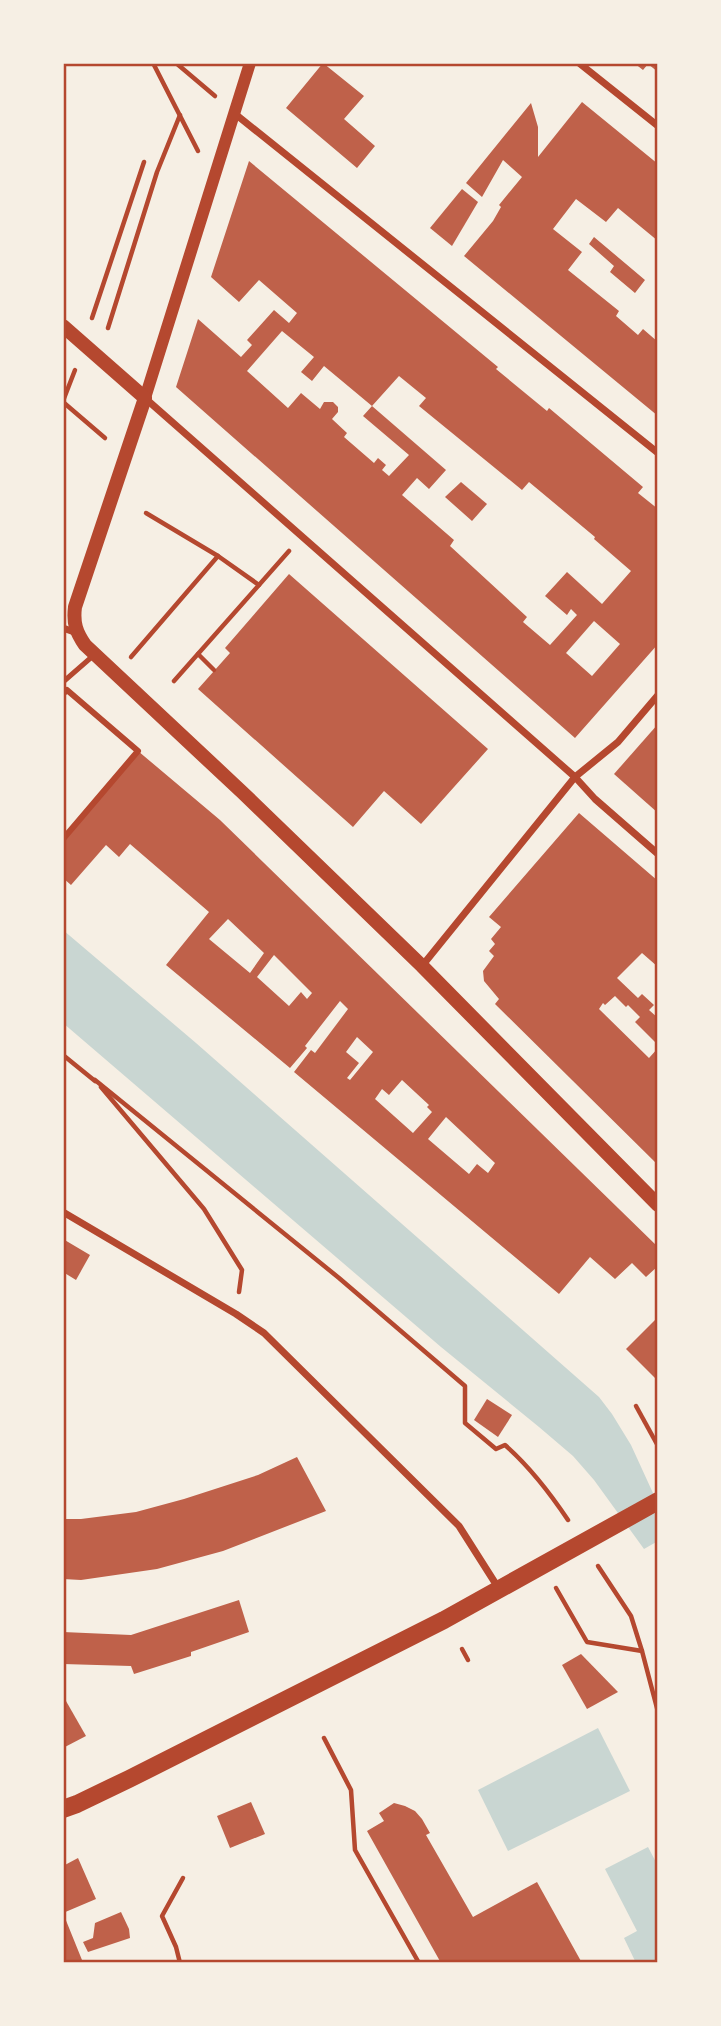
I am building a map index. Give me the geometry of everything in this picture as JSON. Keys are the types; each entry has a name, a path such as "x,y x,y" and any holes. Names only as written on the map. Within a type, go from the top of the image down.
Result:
{"main road":[{"path":"63,326 145,398 75,607 73,621 78,634 94,655 243,793 422,966 658,1205"},
{"path":"63,1817 70,1806 432,1627 658,1501"}],"street":[{"path":"250,63 145,398 575,777 658,854"},
{"path":"579,63 658,126"},
{"path":"234,113 658,453"},
{"path":"63,628 78,634"},
{"path":"63,694 67,690 138,751 63,839"},
{"path":"422,966 575,777 618,742 658,695"},
{"path":"63,1212 236,1314 264,1334 459,1526 499,1590"}],"lane":[{"path":"63,682 94,655"}],"path":[{"path":"153,63 202,158"},
{"path":"176,63 220,101"},
{"path":"108,328 157,172 180,115"},
{"path":"126,456 63,402 144,162"},
{"path":"146,513 218,556 259,585"},
{"path":"174,681 302,536"},
{"path":"128,661 218,556"},
{"path":"198,654 214,670"},
{"path":"63,1055 339,1278 465,1386 465,1423 496,1449 505,1445 518,1456 552,1497 573,1528"},
{"path":"95,1080 204,1209 242,1270 236,1314"},
{"path":"636,1406 658,1446"},
{"path":"593,1559 631,1616 658,1712"},
{"path":"543,1566 587,1642 642,1651"},
{"path":"462,1649 468,1660"},
{"path":"324,1738 351,1790 355,1850 419,1963"},
{"path":"180,1963 162,1916 183,1878"}],"shaded area":[{"path":"63,930 196,1043 599,1397 631,1445 658,1504 658,1541 644,1549 594,1480 573,1456 441,1347 63,1023"},
{"path":"598,1728 630,1791 508,1851 478,1790"},
{"path":"648,1847 658,1866 658,1963 636,1963 624,1938 637,1931 605,1869"}],"building":[{"path":"323,63 364,96 344,119 375,146 357,168 286,108"},
{"path":"634,63 658,63 658,72 648,64 643,70"},
{"path":"582,102 658,164 658,241 618,208 606,222 576,199 553,229 582,252 568,270 619,311 616,316 638,335 643,329 658,342 658,416 464,256 493,221 501,207 499,205 522,177 503,160 482,197 466,183 531,103 538,127 538,157"},
{"path":"249,161 498,367 496,369 547,411 549,408 643,487 638,493 658,509 658,644 575,738 176,387 198,319 241,357 252,345 247,340 274,310 289,323 297,313 259,280 239,302 211,277","holes":["282,331 314,357 301,372 312,381 324,366 372,406 363,416 409,455 389,476 382,470 386,465 378,458 374,463 344,437 347,433 332,419 338,412 338,407 333,402 324,402 320,409 301,393 288,408 247,371","399,376 426,398 419,406 522,490 529,482 631,571 602,604 567,572 545,596 567,615 571,609 577,615 550,645 523,622 527,617 450,546 454,540 402,495 417,478 429,489 446,470 372,406","594,621 620,644 592,676 566,653"]},
{"path":"462,189 478,202 452,246 430,228"},
{"path":"594,237 645,280 635,293 610,272 614,266 589,244"},
{"path":"461,482 487,504 472,521 445,497"},
{"path":"289,574 488,749 421,824 384,791 353,827 198,689 230,653 225,648"},
{"path":"658,724 658,813 614,774"},
{"path":"138,751 220,820 658,1247 658,1266 646,1277 632,1263 615,1279 590,1257 559,1294 294,1072 311,1050 315,1053 348,1009 340,1001 290,1068 166,965 209,912 130,844 119,857 106,845 71,885 63,878 63,839","holes":["228,919 264,953 250,973 209,939","274,955 312,993 307,999 301,992 289,1006 257,977","357,1037 373,1052 350,1080 347,1078 359,1063 346,1052","402,1080 429,1105 427,1107 432,1112 413,1133 375,1099 382,1089 389,1095","446,1117 495,1163 488,1173 477,1164 469,1174 428,1139"]},
{"path":"579,813 658,881 658,967 642,953 617,978 638,998 642,994 654,1005 649,1010 658,1018 658,1045 635,1022 640,1017 615,996 605,1005 603,1003 599,1009 649,1058 658,1048 658,1165 495,1004 499,999 484,981 483,971 494,956 489,951 495,944 491,939 501,927 489,917"},
{"path":"63,1239 90,1255 76,1280 63,1272"},
{"path":"658,1317 658,1381 626,1349"},
{"path":"487,1399 512,1415 498,1437 474,1420"},
{"path":"297,1457 326,1511 223,1551 157,1569 81,1580 63,1579 63,1519 136,1512 258,1475"},
{"path":"239,1600 249,1632 191,1652 191,1656 134,1674 131,1666 63,1664 63,1632 131,1635"},
{"path":"581,1654 618,1692 587,1709 562,1665"},
{"path":"66,1701 86,1736 63,1748 63,1703"},
{"path":"251,1802 265,1834 230,1848 217,1816"},
{"path":"394,1803 415,1811 422,1819 430,1833 426,1835 473,1917 537,1882 582,1963 441,1963 367,1831 384,1821 379,1813"},
{"path":"78,1858 96,1899 63,1913 63,1866"},
{"path":"121,1912 130,1938 88,1952 83,1942 93,1938 95,1923"},
{"path":"63,1913 82,1960 76,1963 63,1963"}]}
